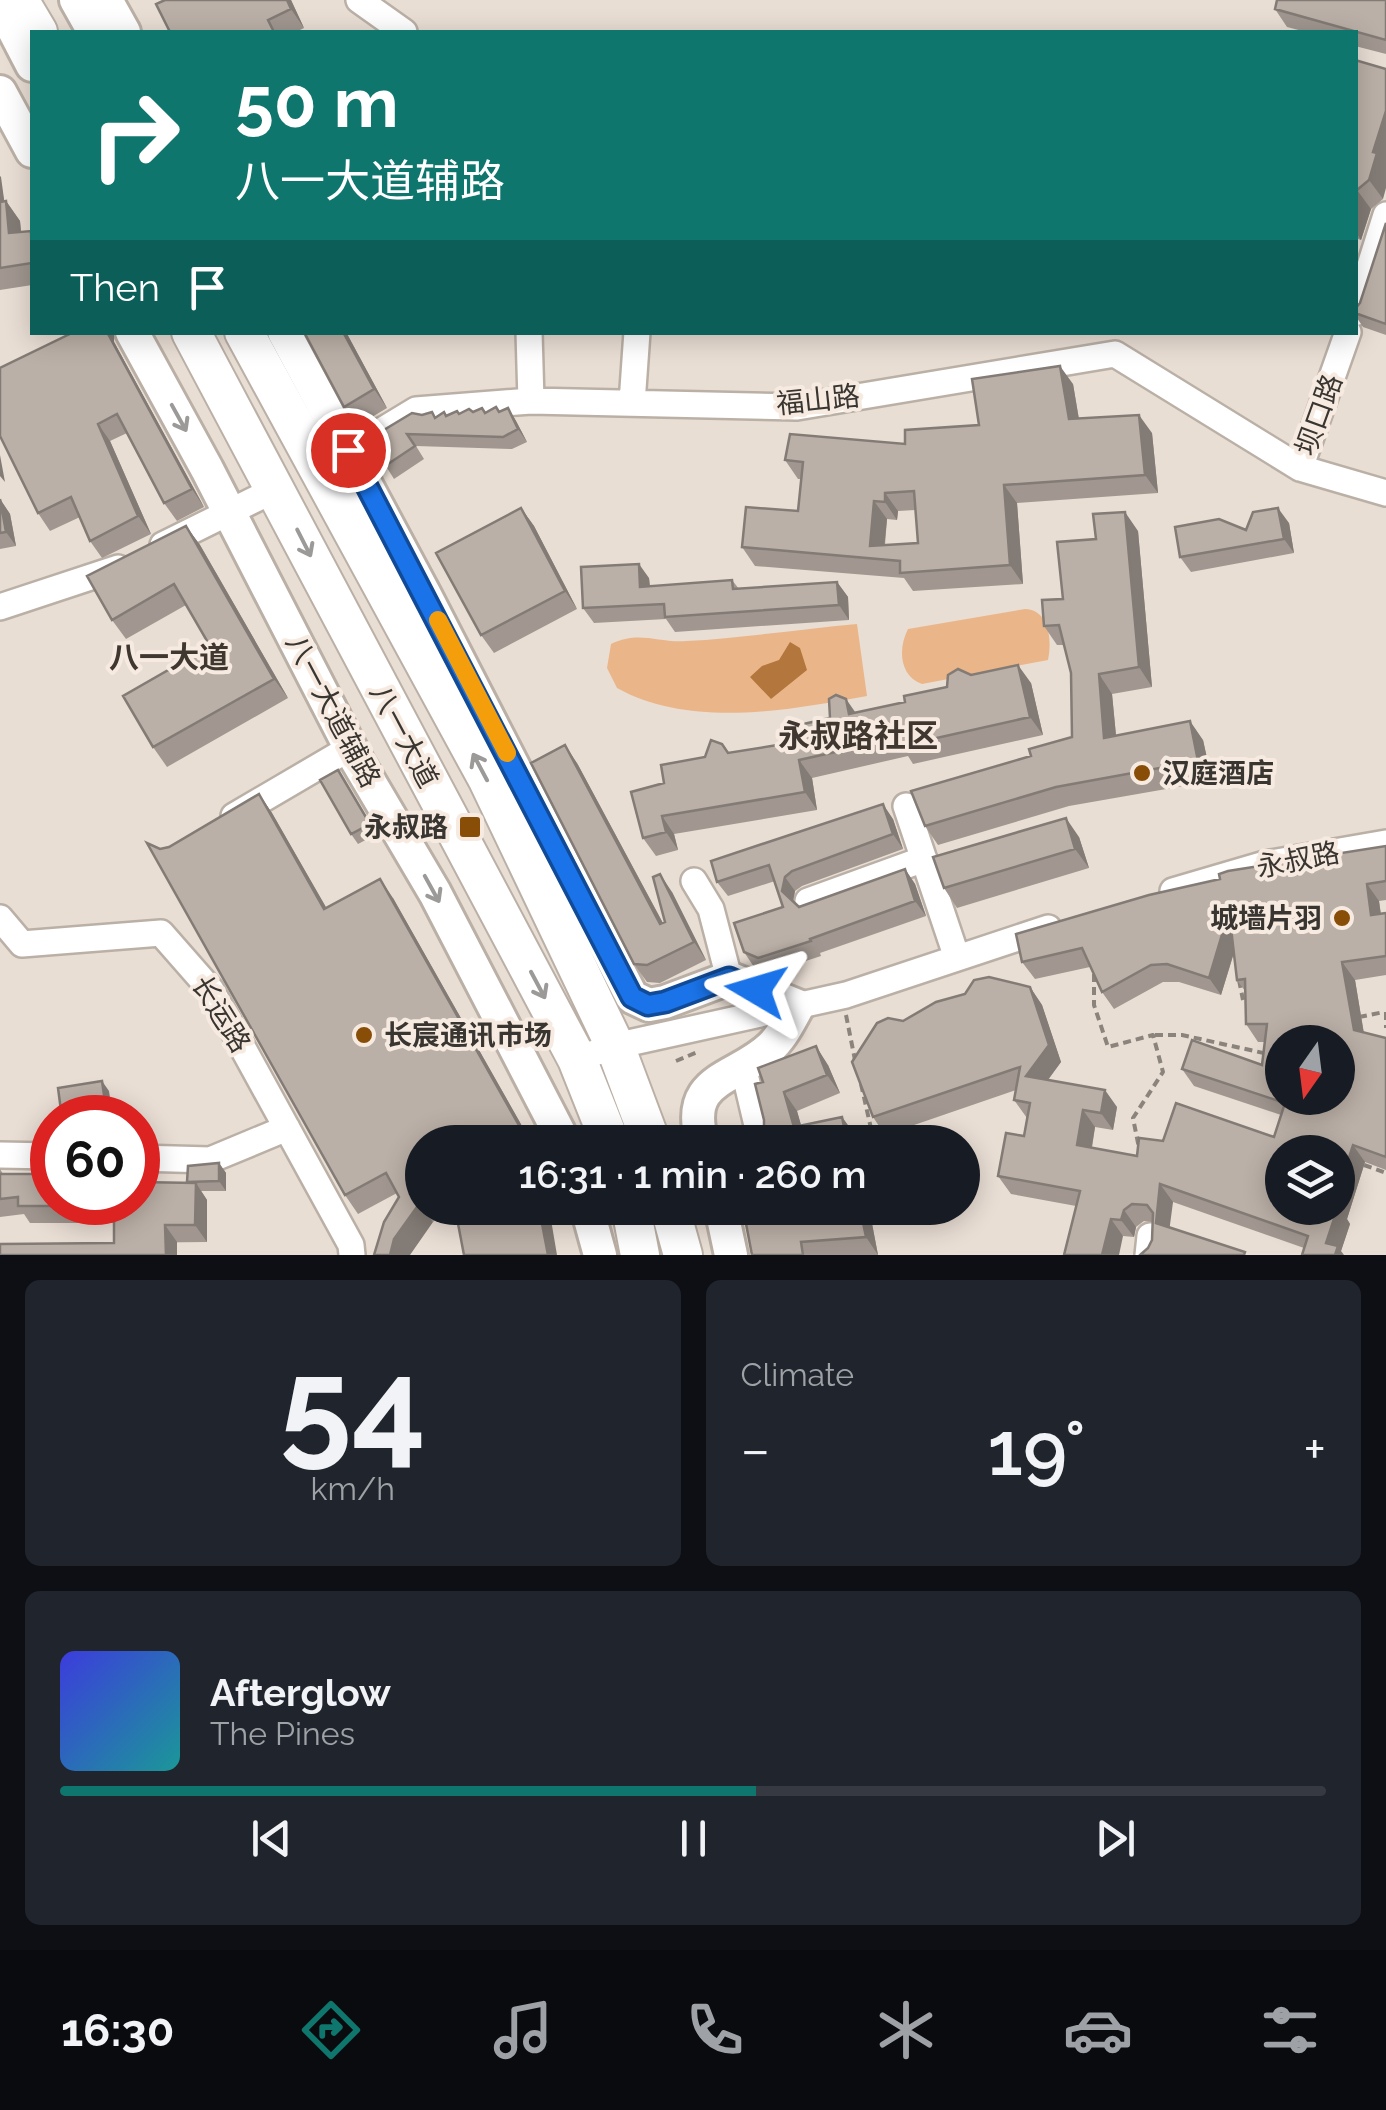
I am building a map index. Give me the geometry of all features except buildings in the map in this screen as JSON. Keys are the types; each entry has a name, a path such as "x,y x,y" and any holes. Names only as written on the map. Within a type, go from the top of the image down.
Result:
{"highway":[{"path":"19,0 37,30"},
{"name":"八一大道","path":"192,335 576,1059 603,1125"},
{"name":"八一大道","path":"246,335 333,460 616,1046 645,1125"},
{"path":"634,1225 640,1255"},
{"path":"675,1225 683,1255"}],"main road":[{"path":"0,3 30,61"},
{"path":"81,11 120,30"},
{"path":"0,92 30,147"},
{"name":"八一大道辅路","path":"134,335 230,512 350,748 435,894 555,1125"},
{"path":"285,335 333,460 632,997 648,1005 665,1002 729,978 798,1006 773,1045 713,1082 701,1100 697,1125"},
{"path":"592,1225 600,1255"},
{"path":"725,1225 731,1255"}],"street":[{"path":"359,0 401,30"},
{"path":"1358,304 1386,215"},
{"path":"529,335 531,401"},
{"path":"632,403 637,335"},
{"name":"坝口路","path":"1347,335 1300,468 1386,493"},
{"name":"福山路","path":"333,460 416,410 531,401 797,407 1115,354 1300,468"},
{"path":"0,607 104,575 276,489"},
{"path":"206,833 350,748"},
{"path":"906,806 931,862 956,958"},
{"name":"永叔路","path":"1152,898 1264,864 1386,843"},
{"path":"808,900 931,862"},
{"path":"694,881 711,909 729,978"},
{"name":"长运路","path":"0,918 22,944 161,933 212,990 351,1244 352,1255"},
{"path":"576,1059 616,1046 841,996 1067,923"},
{"path":"743,1066 757,1125"},
{"path":"160,1159 210,1160 287,1128"},
{"path":"0,1155 30,1156"}],"path":[{"path":"1237,965 1243,1000"},
{"path":"1094,968 1094,1005 1108,1047 1153,1035 1182,1035 1265,1054"},
{"path":"841,996 870,1125"},
{"path":"1348,1019 1385,1012 1386,1028"},
{"path":"1141,1154 1132,1118 1162,1072 1153,1035"},
{"path":"1364,1166 1386,1173"}],"shaded area":[{"path":"1025,609 1044,621 1050,644 1048,660 922,684 905,668 902,653 908,629"},
{"path":"857,624 867,696 741,713 676,709 617,688 607,668 611,644 631,638 686,641"},
{"path":"790,642 800,648 807,670 771,699 750,677 762,666 779,660"}],"slow traffic":[{"path":"438,620 507,753"}],"place":[{"name":"汉庭酒店","path":"1142,773"},
{"name":"永叔路","path":"470,827"},
{"name":"城墙片羽","path":"1342,918"},
{"name":"长宸通讯市场","path":"364,1035"}],"district":[{"name":"八一大道","path":"169,657"},
{"name":"永叔路社区","path":"858,735"}],"route":[{"path":"348,450 632,997 648,1005 665,1002 729,978 756,990"}]}
